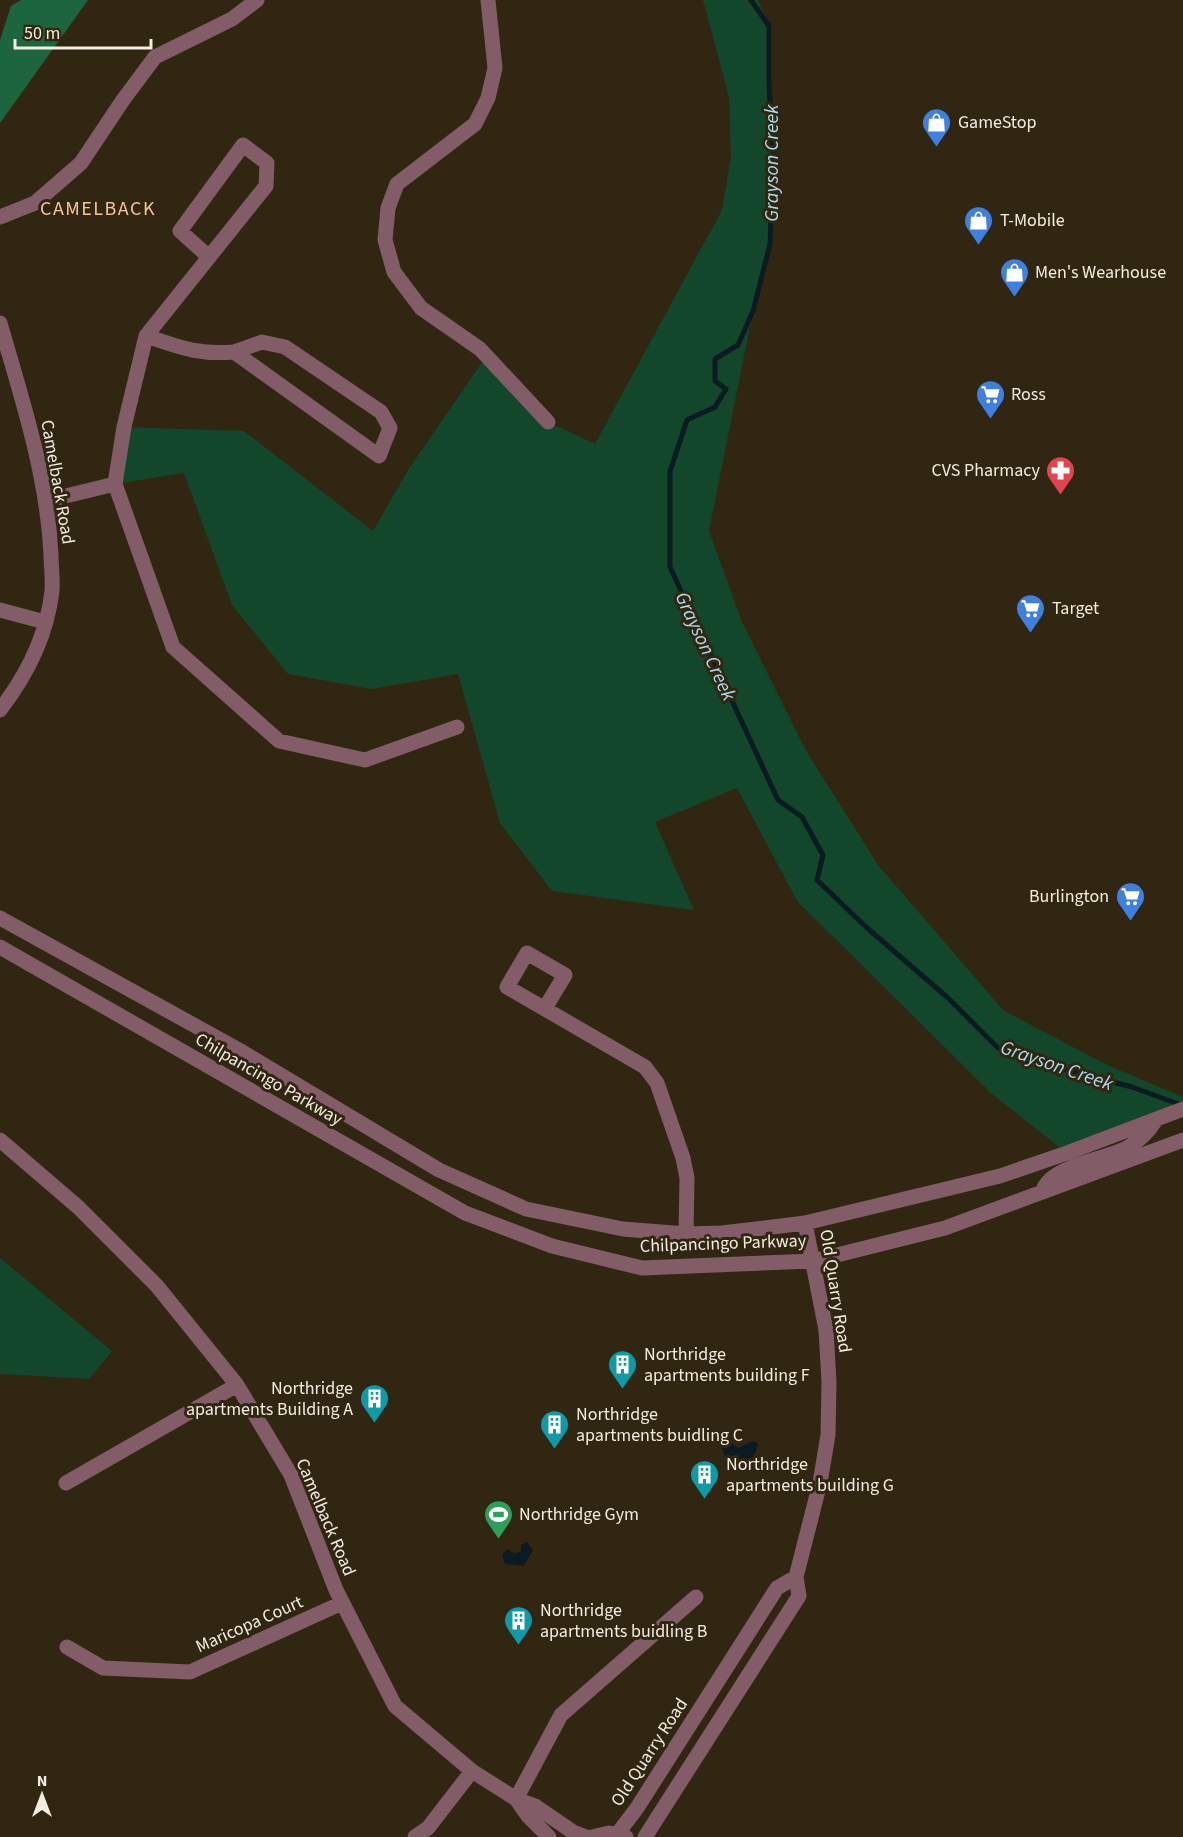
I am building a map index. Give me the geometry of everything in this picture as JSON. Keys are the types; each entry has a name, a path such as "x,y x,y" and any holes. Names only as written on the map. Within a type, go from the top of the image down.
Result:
{"street":[{"path":"0,217 35,203 81,163 155,57 232,19 257,0"},
{"path":"488,0 495,68 488,98 475,124 397,184 388,208 385,240 394,272 421,308 480,349 548,422"},
{"path":"209,257 180,231 243,145 267,163 266,186 146,336 124,427 115,484 172,647 279,741 365,760 457,727"},
{"name":"Camelback Road","path":"0,323 33,438 49,525 52,589 45,622 32,662 16,690 0,710"},
{"path":"146,336 191,351 213,354 234,352 262,342 285,347 381,412 390,428 379,456 234,352"},
{"path":"45,501 115,484"},
{"path":"0,610 45,622"},
{"name":"Chilpancingo Parkway","path":"0,918 239,1050 450,1175 526,1209 623,1229 686,1234 722,1233 805,1223 1000,1176 1183,1109"},
{"name":"Chilpancingo Parkway","path":"0,947 465,1213 552,1246 642,1268 813,1261 945,1228 1183,1140"},
{"path":"545,1008 645,1067 657,1083 683,1158 687,1178 686,1234"},
{"path":"1042,1192 1045,1184 1063,1172 1128,1148 1147,1134 1156,1119"},
{"name":"Camelback Road","path":"0,1140 78,1207 156,1286 237,1385 291,1475 342,1603 395,1706 472,1771 516,1799 535,1806 573,1832 586,1837"},
{"name":"Old Quarry Road","path":"645,1837 799,1596 796,1577 820,1483 828,1435 829,1382 826,1330 805,1223"},
{"path":"66,1483 237,1385"},
{"name":"Old Quarry Road","path":"592,1837 609,1833 623,1835 637,1808 777,1588 796,1577"},
{"path":"516,1799 561,1715 696,1597"},
{"name":"Maricopa Court","path":"67,1647 104,1668 190,1672 342,1603"},
{"path":"416,1837 428,1828 472,1771"},
{"name":"Camelback Road","path":"516,1799 528,1816 549,1837"}],"green space":[{"path":"21,0 88,0 0,123 0,40 11,6"},
{"path":"703,0 758,0 769,26 773,157 770,244 753,311 709,531 742,622 805,749 878,865 1003,1010 1105,1064 1183,1097 1183,1109 1067,1153 993,1095 797,901 737,788 655,822 694,910 552,891 500,823 458,674 371,689 288,674 232,605 184,473 115,484 124,427 244,431 373,531 408,470 485,358 548,422 595,444 722,210 731,156 729,97"},
{"path":"0,1258 112,1351 89,1379 0,1374"}],"shaded area":[{"path":"753,1441 758,1444 756,1452 751,1459 740,1465 729,1461 722,1447 730,1442 738,1448"},
{"path":"527,1542 533,1550 524,1566 505,1564 502,1554 508,1549 515,1554 521,1551 521,1545"}],"waterway":[{"name":"Grayson Creek","path":"751,0 769,26 773,157 770,244 753,311 738,345 715,359 715,381 726,389 715,407 687,420 670,471 670,567 778,800 802,817 823,855 817,880 866,927 948,998 998,1048 1062,1069 1132,1087 1181,1105"}],"place":[{"name":"GameStop","path":"937,148"},
{"name":"T-Mobile","path":"979,246"},
{"name":"Men's Wearhouse","path":"1014,298"},
{"name":"Ross","path":"990,420"},
{"name":"CVS Pharmacy","path":"1061,496"},
{"name":"Target","path":"1031,634"},
{"name":"Burlington","path":"1130,922"},
{"name":"Northridge apartments building F","path":"623,1390"},
{"name":"Northridge apartments Building A","path":"374,1424"},
{"name":"Northridge apartments buidling C","path":"555,1450"},
{"name":"Northridge apartments building G","path":"705,1500"},
{"name":"Northridge Gym","path":"498,1540"},
{"name":"Northridge apartments buidling B","path":"519,1646"}],"district":[{"name":"CAMELBACK","path":"98,208"}]}
